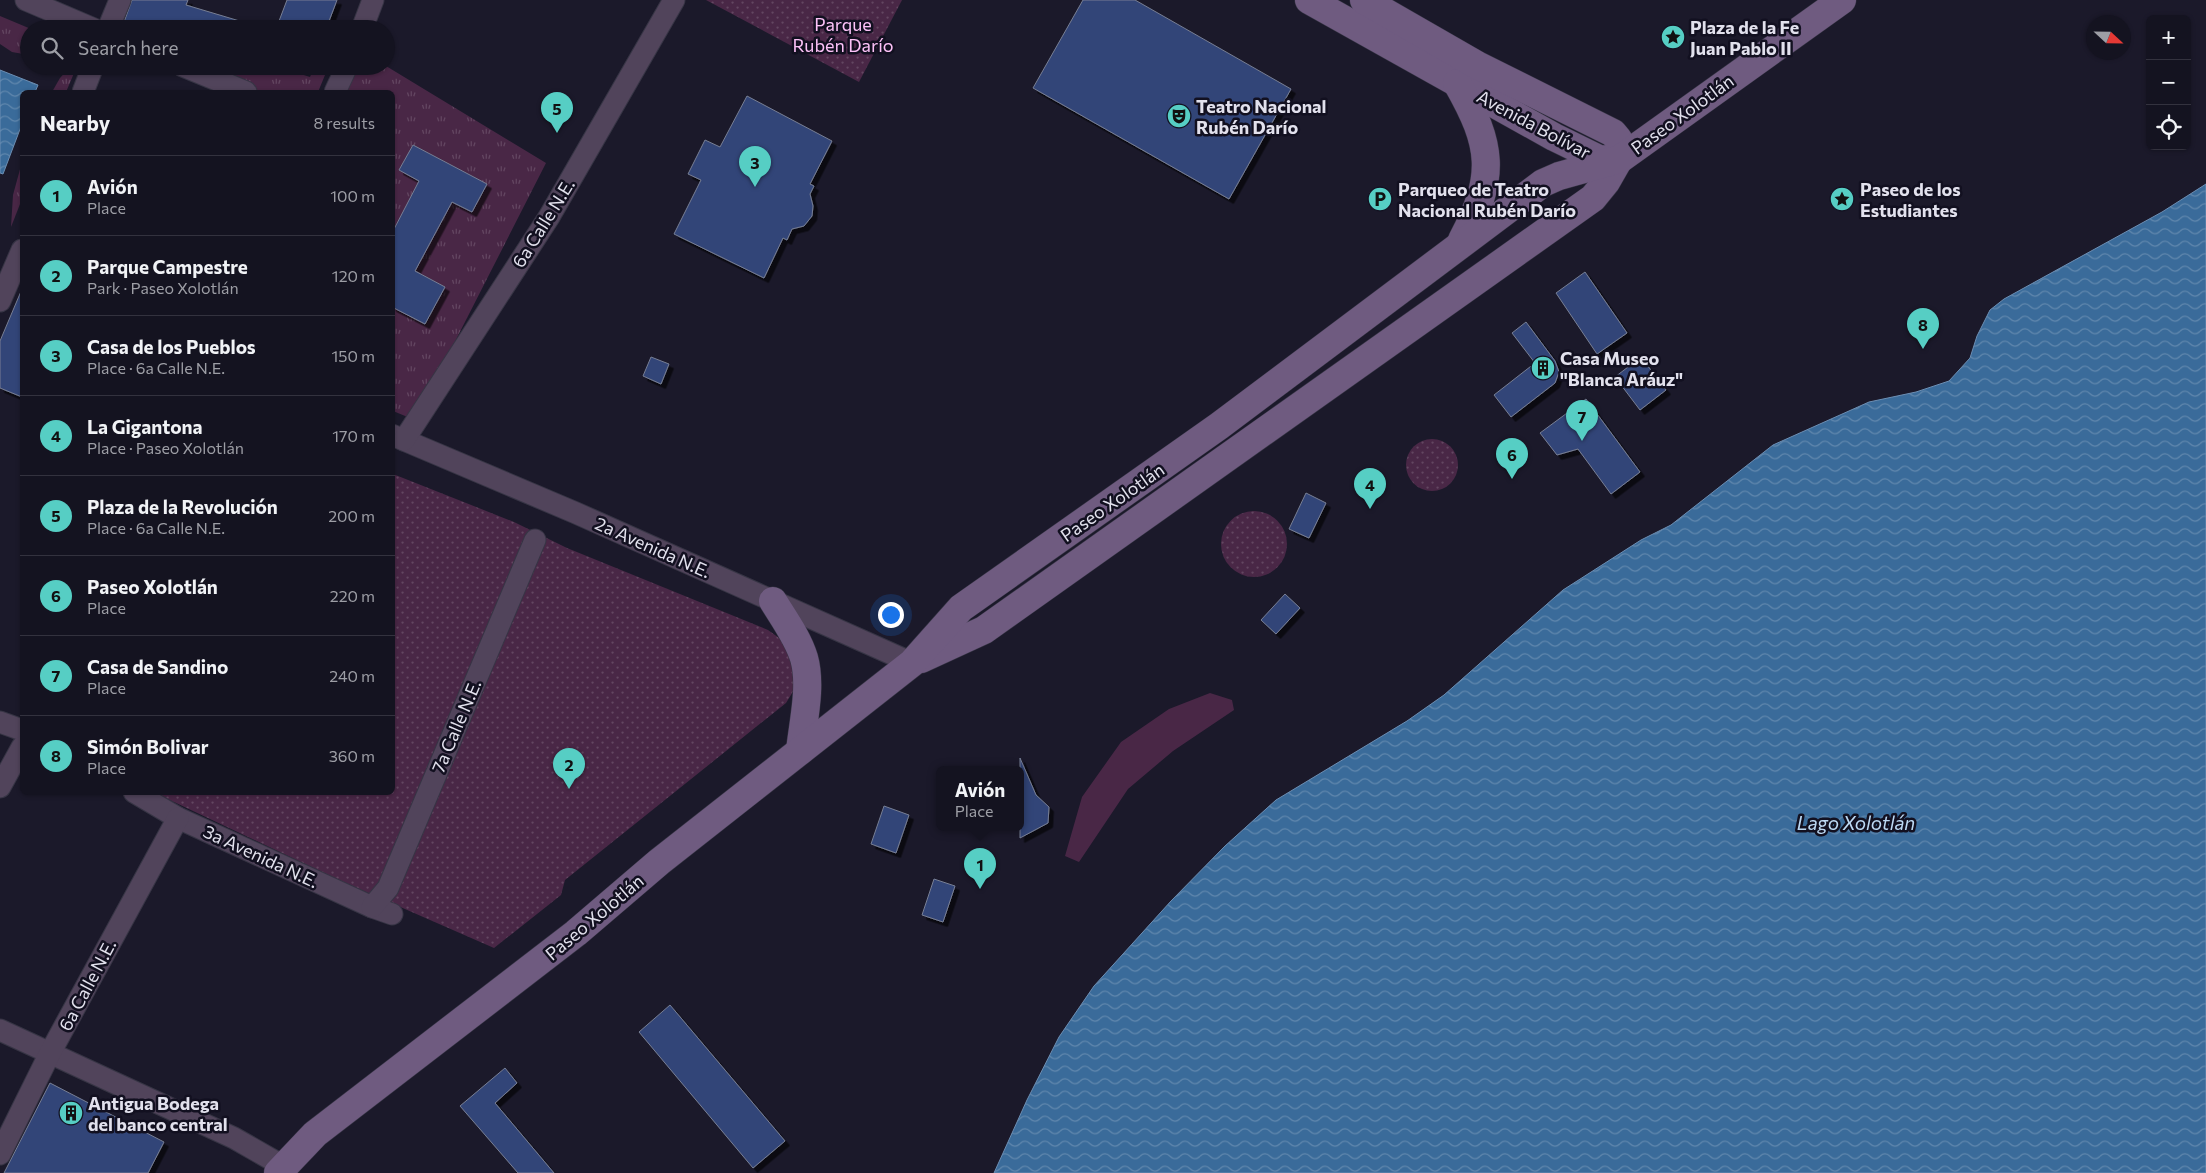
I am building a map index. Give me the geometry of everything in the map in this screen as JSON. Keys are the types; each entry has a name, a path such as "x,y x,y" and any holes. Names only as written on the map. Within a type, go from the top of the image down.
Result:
{"street":[{"path":"26,0 73,20"},
{"path":"112,20 120,0"},
{"path":"365,20 373,0"},
{"name":"6a Calle N.E.","path":"398,438 548,217 674,0"},
{"name":"Avenida Bolívar","path":"1310,0 1554,137 1599,159 1608,161 1620,159 1622,154 1618,139 1609,130 1477,65 1364,0"},
{"name":"Paseo Xolotlán","path":"912,663 984,630 1593,198 1620,159 1842,0"},
{"path":"84,90 90,75"},
{"path":"205,75 241,90"},
{"path":"337,90 343,75"},
{"path":"1457,83 1478,122 1486,150 1487,166 1480,203 1458,246"},
{"path":"1609,130 1623,135 1642,135 1676,119"},
{"name":"Paseo Xolotlán","path":"280,1170 314,1134 576,933 659,862 912,663 961,608 1219,426 1544,183 1559,176 1620,159"},
{"path":"0,301 16,258"},
{"name":"2a Avenida N.E.","path":"398,438 773,600 912,663"},
{"name":"7a Calle N.E.","path":"382,911 388,888 535,540"},
{"path":"773,600 796,638 804,659 806,684 800,751"},
{"path":"0,722 20,729"},
{"path":"0,787 20,751"},
{"name":"3a Avenida N.E.","path":"139,795 178,818 382,911"},
{"name":"6a Calle N.E.","path":"0,1154 50,1054 178,818"},
{"path":"0,1030 234,1138 280,1170"}],"green space":[{"name":"Parque Rubén Darío","path":"706,0 902,0 859,82"},
{"path":"0,16 20,24 20,53 12,52 0,44"},
{"path":"395,71 546,163 415,420 395,412 395,308 426,324 445,287 415,271 452,202 472,212 487,184 413,145 399,170 419,181 395,229 395,90 336,90 343,75 395,75"},
{"path":"63,75 73,75 67,90 53,90"},
{"path":"221,75 304,75 310,77 311,75 325,75 319,90 241,90 219,81"},
{"path":"20,169 20,204 11,227 13,195"},
{"path":"1427,439 1437,439 1451,446 1458,460 1458,470 1451,484 1437,491 1427,491 1417,487 1410,480 1406,470 1406,460 1410,450 1417,443"},
{"path":"395,475 514,522 567,548 768,630 789,645 797,685 786,703 565,880 561,895 494,948 341,881 159,795 395,795"},
{"path":"1247,511 1261,511 1273,516 1282,525 1287,537 1285,557 1278,568 1261,577 1247,577 1235,572 1226,563 1221,551 1221,537 1226,525 1235,516"},
{"path":"1210,693 1232,700 1234,710 1173,751 1128,789 1079,862 1065,856 1082,797 1121,742 1169,709"}],"water":[{"path":"0,70 38,85 36,90 20,90 20,129 3,174 0,173"},
{"name":"Lago Xolotlán","path":"2206,184 2206,1173 994,1173 1027,1100 1059,1037 1094,986 1171,901 1225,846 1276,800 1407,721 1444,695 1563,590 1641,540 1671,525 1773,445 1869,402 1916,392 1949,381 1970,358 1977,336 1990,310 2004,299 2162,212"}],"building":[{"path":"132,0 188,0 186,5 236,20 125,20"},
{"path":"287,0 337,0 329,20 279,20"},
{"name":"Teatro Nacional Rubén Darío","path":"1083,0 1135,0 1291,89 1229,199 1033,88"},
{"path":"747,96 832,141 810,184 814,186 810,194 813,206 812,216 804,226 792,229 787,240 783,238 764,278 674,234 701,180 688,174 705,140 720,147"},
{"path":"413,145 487,184 472,212 452,202 415,271 445,287 425,324 395,309 395,227 419,181 399,170"},
{"path":"1585,272 1627,333 1597,354 1556,293"},
{"path":"20,294 20,396 0,388 0,341"},
{"name":"Casa Museo \"Blanca Aráuz\"","path":"1526,322 1555,361 1559,372 1555,383 1511,417 1494,395 1535,363 1512,333"},
{"path":"651,357 669,364 661,384 643,376"},
{"path":"1641,357 1666,390 1640,410 1615,377"},
{"path":"1586,399 1640,472 1611,494 1578,449 1557,455 1540,433"},
{"path":"1306,493 1326,503 1309,538 1289,529"},
{"path":"1285,594 1300,608 1276,634 1261,620"},
{"path":"1024,767 1036,795 1049,807 1048,823 1020,838 1020,831 1024,831"},
{"path":"884,806 909,815 896,853 871,844"},
{"path":"934,879 955,886 943,922 922,915"},
{"path":"670,1005 785,1141 753,1168 639,1032"},
{"path":"505,1068 517,1083 495,1103 554,1173 518,1173 460,1106"},
{"name":"Antigua Bodega del banco central","path":"50,1083 164,1142 148,1173 4,1173"}],"place":[{"name":"Plaza de la Fe Juan Pablo II","path":"1673,37"},
{"name":"Teatro Nacional Rubén Darío","path":"1179,116"},
{"name":"Plaza de la Revolución","path":"557,133"},
{"name":"Casa de los Pueblos","path":"755,187"},
{"name":"Parqueo de Teatro Nacional Rubén Darío","path":"1380,199"},
{"name":"Paseo de los Estudiantes","path":"1842,199"},
{"name":"Simón Bolivar","path":"1923,349"},
{"name":"Casa Museo \"Blanca Aráuz\"","path":"1543,368"},
{"name":"Casa de Sandino","path":"1582,441"},
{"name":"Paseo Xolotlán","path":"1512,479"},
{"name":"La Gigantona","path":"1370,509"},
{"name":"Parque Campestre","path":"569,789"},
{"name":"Avión","path":"980,889"},
{"name":"Antigua Bodega del banco central","path":"71,1113"}]}
